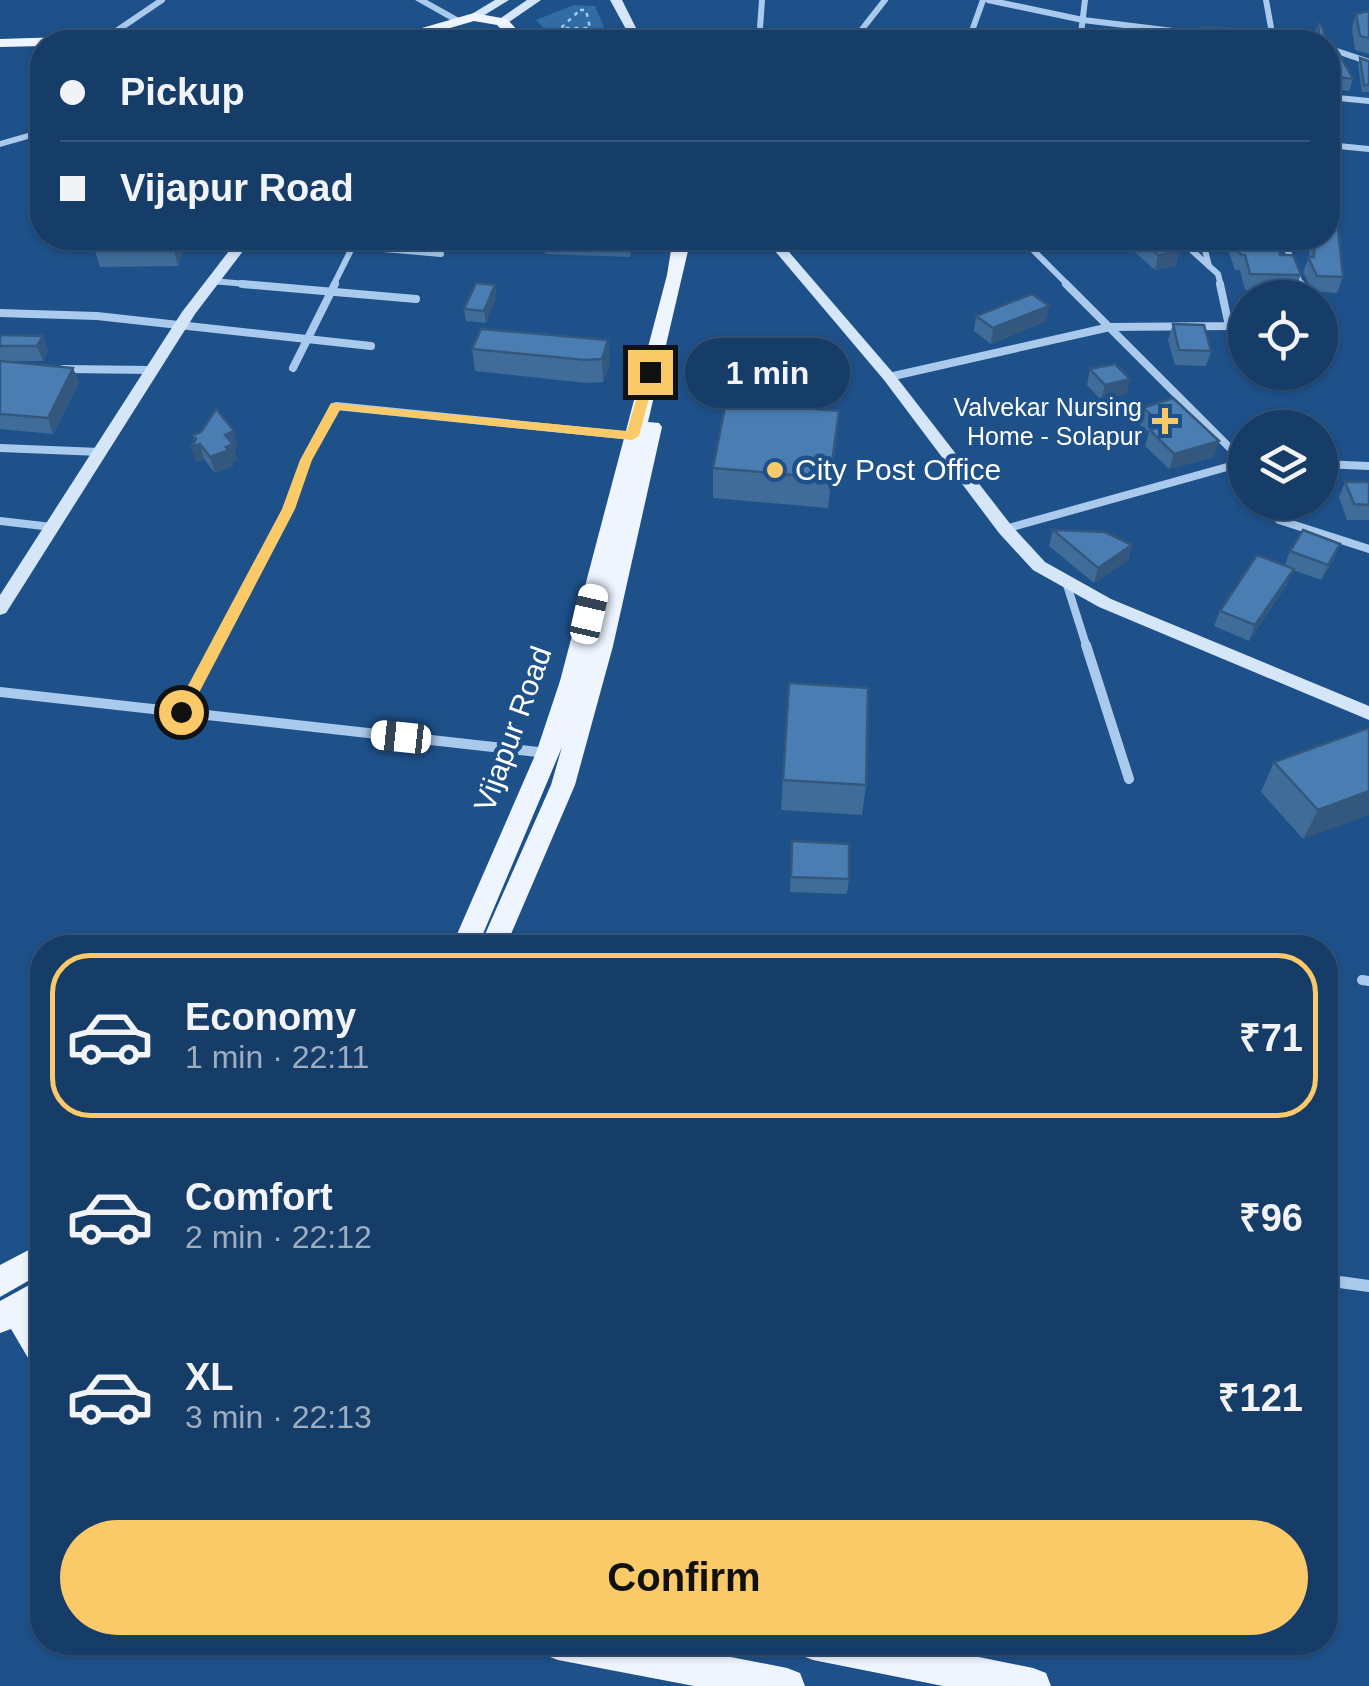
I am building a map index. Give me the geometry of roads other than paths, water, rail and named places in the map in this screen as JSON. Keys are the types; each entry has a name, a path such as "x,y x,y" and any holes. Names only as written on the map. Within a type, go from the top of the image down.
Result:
{"main road":[{"path":"444,30 456,20 474,16 503,0"},
{"path":"502,22 535,0"},
{"path":"616,0 632,30"},
{"path":"474,16 502,22 512,30"},
{"path":"0,45 30,43"},
{"path":"0,45 30,46"},
{"path":"0,609 179,327 237,250"},
{"name":"Vijapur Road","path":"470,935 548,753 571,681 679,250"},
{"name":"Vijapur Road","path":"498,935 563,785 580,728 695,250"},
{"path":"780,250 889,377 1004,529 1039,566 1067,585 1369,714"},
{"path":"30,1279 17,1302 30,1328"},
{"path":"626,1655 787,1686"},
{"path":"879,1655 1033,1686"}],"street":[{"path":"118,30 162,0"},
{"path":"420,0 456,20"},
{"path":"760,30 762,0"},
{"path":"862,30 885,0"},
{"path":"973,30 985,0 1083,20 1183,30"},
{"path":"1082,30 1085,0"},
{"path":"1266,0 1271,30"},
{"path":"1340,52 1369,62"},
{"path":"1340,99 1369,100"},
{"path":"0,144 30,135"},
{"path":"1340,146 1369,149"},
{"path":"293,368 351,250"},
{"path":"412,250 441,254"},
{"path":"1033,250 1228,445"},
{"path":"889,377 1110,327 1229,326 1218,274 1192,250"},
{"path":"1205,250 1210,266"},
{"path":"1288,250 1299,280"},
{"path":"212,281 416,299"},
{"path":"0,313 97,316 370,346"},
{"path":"57,369 152,370"},
{"path":"181,712 288,509 306,460 336,406 632,436"},
{"path":"0,448 100,452"},
{"path":"1338,465 1369,466"},
{"path":"1004,529 1228,467"},
{"path":"1279,520 1369,549"},
{"path":"0,522 52,527"},
{"path":"1067,585 1128,779"},
{"path":"0,692 548,753"},
{"path":"1338,1282 1369,1286"}],"place":[{"name":"Valvekar Nursing Home - Solapur","path":"1165,421"},
{"name":"City Post Office","path":"775,470"}]}
